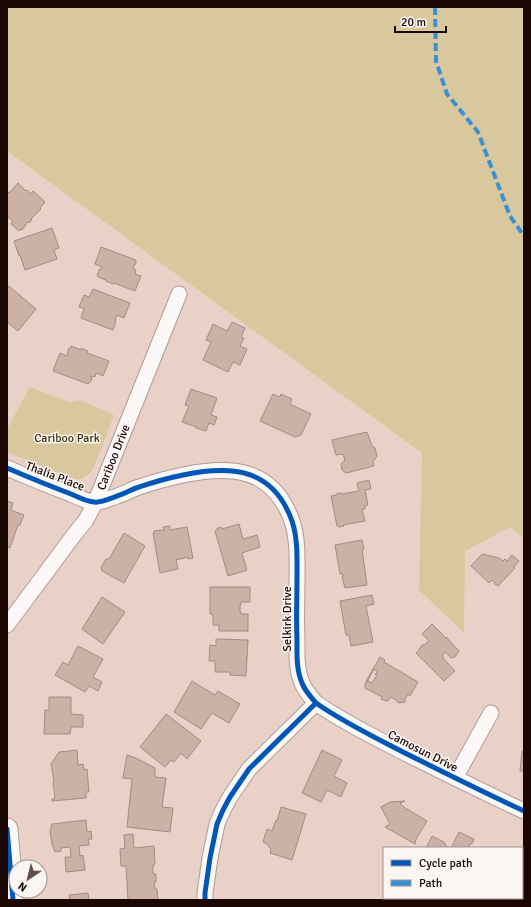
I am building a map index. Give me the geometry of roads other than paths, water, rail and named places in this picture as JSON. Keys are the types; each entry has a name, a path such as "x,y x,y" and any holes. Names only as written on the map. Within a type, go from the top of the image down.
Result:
{"street":[{"name":"Cariboo Drive","path":"7,625 86,520 95,503 179,294"},
{"name":"Thalia Place","path":"7,468 95,503"},
{"name":"Selkirk Drive","path":"95,503 151,483 203,471 224,470 242,472 258,478 272,487 287,509 292,522 297,553 296,632 298,671 305,688 316,703"},
{"name":"Camosun Drive","path":"316,703 351,725 524,811"},
{"path":"205,900 204,893 217,824 230,796 249,769 316,703"},
{"path":"455,778 491,713"},
{"path":"7,829 13,900"}],"park label":[{"name":"Cariboo Park","path":"67,438"}]}
